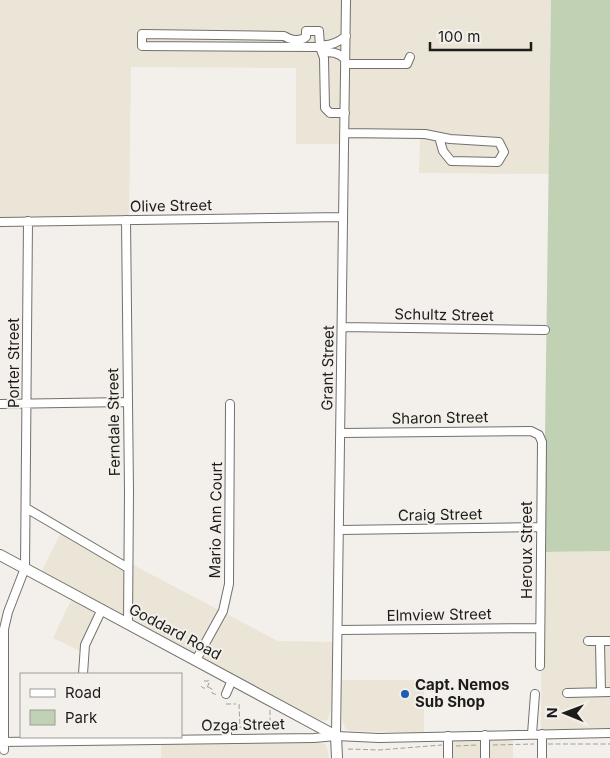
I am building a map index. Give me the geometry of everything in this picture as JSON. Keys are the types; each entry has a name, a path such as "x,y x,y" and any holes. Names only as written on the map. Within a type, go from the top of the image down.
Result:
{"main road":[{"name":"Goddard Road","path":"0,555 336,736"},
{"path":"336,736 337,758"}],"street":[{"name":"Grant Street","path":"336,736 339,630 346,0"},
{"path":"344,113 330,113 325,108 321,51 319,31 306,31 306,37 302,40 290,40 284,36 142,34 142,46 321,51 335,53 345,62 407,64 410,56"},
{"path":"321,51 346,36"},
{"path":"344,133 425,134 463,140 500,142 504,152 498,162 452,161 443,152 439,137"},
{"name":"Olive Street","path":"0,222 343,218"},
{"name":"Ferndale Street","path":"126,220 128,623"},
{"name":"Porter Street","path":"3,744 4,630 8,612 25,568 28,221"},
{"name":"Schultz Street","path":"342,327 545,330"},
{"path":"0,404 127,402"},
{"name":"Mario Ann Court","path":"196,660 223,611 229,584 230,404"},
{"name":"Sharon Street","path":"341,433 531,431 539,434"},
{"name":"Heroux Street","path":"539,434 542,442 540,666"},
{"path":"26,508 128,568"},
{"name":"Craig Street","path":"340,530 540,527"},
{"path":"83,673 85,645 102,609"},
{"name":"Elmview Street","path":"339,630 540,628"},
{"path":"588,641 610,641"},
{"path":"600,642 601,692"},
{"path":"226,694 232,680"},
{"path":"567,693 610,692"},
{"path":"532,734 535,694"},
{"path":"227,728 227,739"},
{"name":"Ozga Street","path":"3,744 86,739 314,738 336,736 361,738 610,733"},
{"path":"542,734 542,758"},
{"path":"485,735 485,758"},
{"path":"448,736 448,758"}],"path":[{"path":"210,678 208,686 212,689 212,693 217,695"},
{"path":"202,686 205,689 208,686"},
{"path":"226,704 236,704"},
{"path":"239,704 240,727 282,726"},
{"path":"270,710 270,726"}],"shaded area":[{"path":"0,0 341,0 340,144 296,144 296,68 131,67 129,216 0,217"},
{"path":"349,0 551,0 549,174 419,173 420,139 347,139"},
{"path":"63,528 278,641 334,642 331,710 328,719 324,721 317,719 42,571"},
{"path":"610,551 610,729 541,730 542,552"},
{"path":"71,600 94,614 80,651 53,638"},
{"path":"341,680 424,680 424,733 352,731 346,729 342,720"},
{"path":"513,739 513,758 450,758 454,741"},
{"path":"317,742 325,744 329,758 161,758 161,743"}],"green space":[{"path":"551,0 610,0 610,551 542,552 542,437 545,436"}],"place":[{"name":"Capt. Nemos Sub Shop","path":"405,694"}]}
